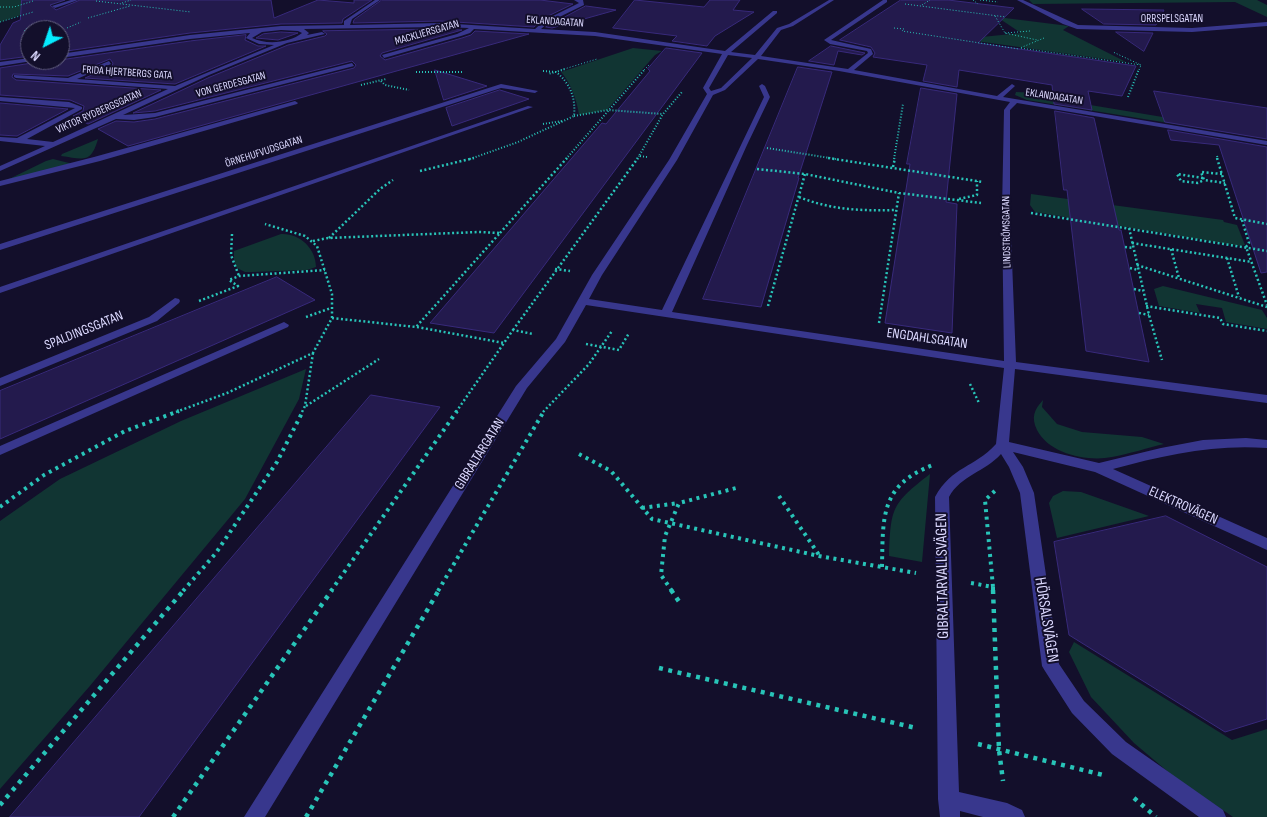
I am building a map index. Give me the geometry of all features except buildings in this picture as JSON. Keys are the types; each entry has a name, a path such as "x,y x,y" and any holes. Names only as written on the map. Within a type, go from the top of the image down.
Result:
{"street":[{"path":"55,6 76,0"},
{"path":"348,26 347,22 350,18 378,0"},
{"path":"537,30 547,21 582,4 581,1 576,0"},
{"path":"710,94 723,89 751,64 778,26 791,25 832,0"},
{"name":"ORRSPELSGATAN","path":"1019,0 1077,27 1192,30 1267,24"},
{"path":"849,71 871,53 869,50 832,43 827,40 885,2"},
{"name":"GIBRALTARGATAN","path":"254,817 522,386 561,340 597,276 673,160 710,94 706,88 729,51 776,11"},
{"name":"EKLANDAGATAN","path":"70,55 190,36 293,28 440,24 595,34 729,51 761,52 849,71 998,98 1267,143"},
{"name":"EKLANDAGATAN","path":"136,45 218,38 288,41 326,33 376,28 457,26"},
{"path":"1247,26 1260,30"},
{"name":"MACKLIERSGATAN","path":"384,56 459,35 468,32 473,27"},
{"path":"293,28 305,32 304,36 299,38"},
{"path":"254,41 250,36 260,31"},
{"name":"VIKTOR RYDBERGSGATAN","path":"207,74 245,50 254,41"},
{"name":"VIKTOR RYDBERGSGATAN","path":"0,169 207,74 288,41"},
{"name":"EKLANDAGATAN","path":"729,51 755,58 839,69"},
{"path":"0,64 20,61"},
{"path":"69,80 109,63"},
{"name":"VON GERDESGATAN","path":"115,117 134,118 155,115 352,65"},
{"name":"FRIDA HJERTBERGS GATA","path":"16,76 178,88"},
{"name":"ÖRNEHUFVUDSGATAN","path":"0,248 501,86 535,91"},
{"path":"666,314 733,166 767,97 762,86"},
{"path":"998,98 1012,86"},
{"path":"0,99 69,104 80,108 18,141"},
{"name":"LINDSTRÖMSGATAN","path":"1010,366 1006,210 1007,110 1015,101"},
{"path":"0,184 97,160 295,103"},
{"path":"0,290 530,107"},
{"path":"0,139 54,145"},
{"name":"SPALDINGSGATAN","path":"0,382 153,319 175,301"},
{"name":"ENGDAHLSGATAN","path":"583,301 1010,366 1267,399"},
{"path":"0,451 284,325"},
{"path":"1002,446 1010,366"},
{"name":"ELEKTROVÄGEN","path":"1099,468 1179,447 1218,442 1267,444"},
{"name":"ELEKTROVÄGEN","path":"1002,446 1099,468 1267,544"},
{"name":"GIBRALTARVALLSVÄGEN","path":"949,808 949,736 945,663 942,497 949,483 968,470 986,462 1002,446"},
{"name":"HÖRSALSVÄGEN","path":"1002,446 1016,467 1027,493 1051,666 1078,707 1119,748 1216,817"},
{"path":"949,808 1011,815"}],"path":[{"path":"90,0 192,12"},
{"path":"120,3 131,0"},
{"path":"973,0 978,4"},
{"path":"980,0 985,1"},
{"path":"8,9 36,1"},
{"path":"124,8 134,5"},
{"path":"916,5 1012,18"},
{"path":"0,22 55,6"},
{"path":"0,7 14,7"},
{"path":"995,16 1005,33 1038,40"},
{"path":"894,28 904,29 902,31 1019,49"},
{"path":"416,327 654,59"},
{"path":"1126,100 1141,65"},
{"path":"173,817 513,330 639,156 663,114 684,90"},
{"path":"892,167 903,104"},
{"path":"574,116 608,110 663,114"},
{"path":"767,148 985,182"},
{"path":"1217,155 1235,218 1267,224"},
{"path":"639,156 673,160"},
{"path":"733,166 805,174 899,193 984,203"},
{"path":"1203,179 1201,172 1222,174"},
{"path":"769,302 805,174"},
{"path":"1203,179 1198,183 1181,182 1177,174 1225,183"},
{"path":"956,200 977,195 977,181"},
{"path":"879,324 899,193"},
{"path":"799,197 835,208 896,210"},
{"path":"1030,213 1267,251"},
{"path":"1242,220 1249,243 1246,247"},
{"path":"1129,228 1148,314 1164,366"},
{"path":"234,229 229,245 233,265 239,276"},
{"path":"313,241 328,238 479,232 500,233"},
{"path":"1132,243 1252,262"},
{"path":"1125,247 1133,248"},
{"path":"1246,247 1267,306"},
{"path":"1171,249 1179,278"},
{"path":"1227,258 1239,298"},
{"path":"1137,265 1267,306"},
{"path":"1130,268 1138,270"},
{"path":"153,319 238,286 229,280 239,276 325,270"},
{"path":"1134,289 1143,291"},
{"path":"1146,306 1220,318 1223,324 1267,331"},
{"path":"1139,313 1148,314"},
{"path":"332,318 416,327 504,343"},
{"path":"306,817 542,413 583,372 603,347 614,328"},
{"path":"513,330 619,350"},
{"path":"0,806 216,553 277,462 305,406 313,353"},
{"path":"941,356 941,366 965,379 973,387 982,410"},
{"path":"305,406 380,359"},
{"path":"882,567 883,519 889,498 904,478 934,465"},
{"path":"642,508 679,503 740,487"},
{"path":"779,496 819,556"},
{"path":"679,503 665,536 661,575 680,603"},
{"path":"993,587 999,750 1011,815"},
{"path":"659,668 1110,776"}],"green space":[{"path":"0,0 66,0 0,22"},
{"path":"1029,0 1257,0 1267,5 1267,17 1235,2 1033,4"},
{"path":"997,17 1069,26 1063,30 1126,62 969,40 972,38 1021,33"},
{"path":"633,48 662,51 655,55 607,110 579,115 573,92 561,72"},
{"path":"1016,92 1038,93 1030,95 1253,132 1267,139 1027,100 1015,95"},
{"path":"98,139 92,153 85,158 61,156 62,154"},
{"path":"53,159 73,164 5,181 46,161"},
{"path":"1031,194 1223,220 1224,222 1237,225 1245,245 1240,246 1035,212 1030,205"},
{"path":"281,234 294,236 305,243 313,254 316,267 307,270 252,272 245,272 237,268 234,260 234,251"},
{"path":"1163,286 1262,310 1267,318 1267,329 1226,322 1222,308 1196,304 1200,313 1159,306 1154,289"},
{"path":"306,369 299,399 245,499 89,687 0,789 0,521 60,479 181,421"},
{"path":"1043,400 1042,407 1057,424 1082,432 1142,437 1164,444 1112,457 1092,458 1070,454 1050,445 1037,430 1034,414"},
{"path":"930,474 922,562 889,556 891,527 900,500"},
{"path":"1063,491 1081,492 1149,516 1057,538 1049,503 1053,496"},
{"path":"1074,642 1232,740 1267,729 1267,817 1233,817 1173,776 1134,743 1091,697 1069,652"}]}
